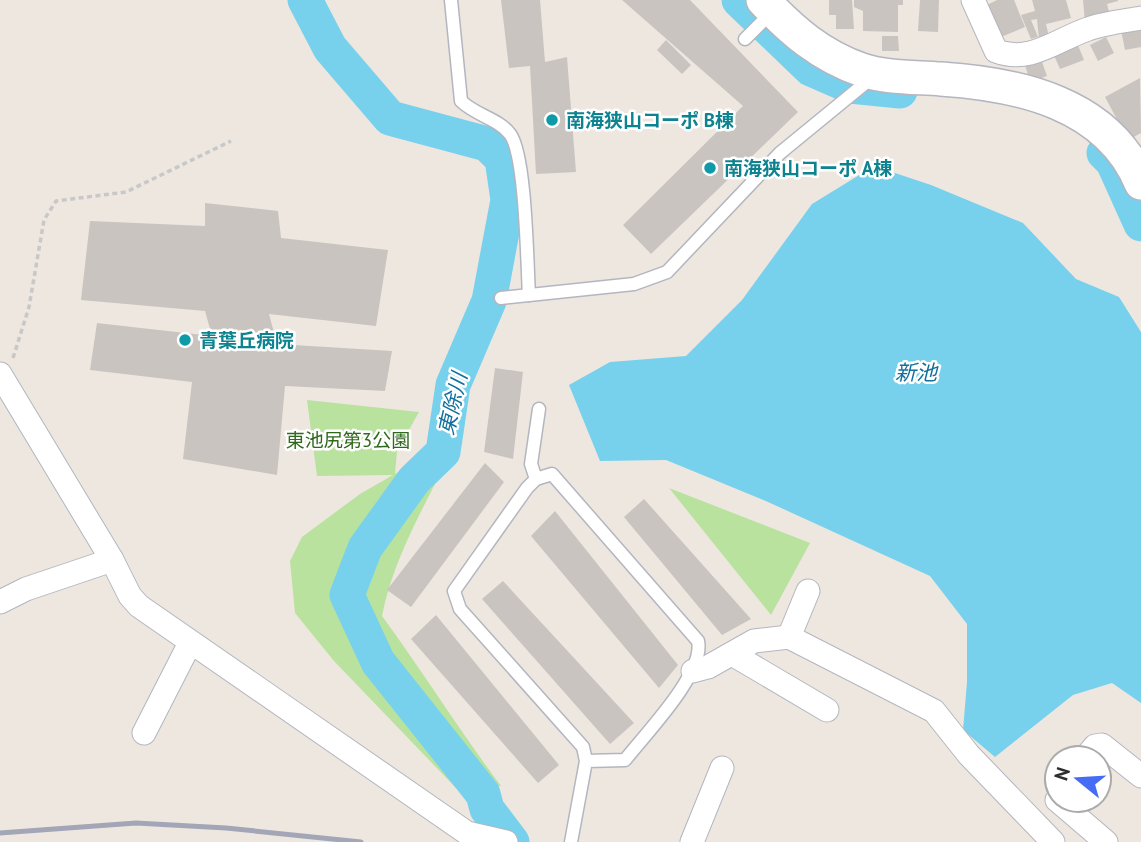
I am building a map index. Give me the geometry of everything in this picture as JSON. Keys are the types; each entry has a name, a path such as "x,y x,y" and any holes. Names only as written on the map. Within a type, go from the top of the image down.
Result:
{"street":[{"path":"973,0 996,51 1012,57 1035,52 1090,28 1141,18"},
{"path":"768,8 803,40 869,80 982,82 1045,97 1085,117 1114,138 1135,167 1141,183"},
{"path":"1,375 130,596 139,606 368,762 467,834 499,841"},
{"path":"0,602 26,589 111,560"},
{"path":"789,636 808,591"},
{"path":"693,671 708,667 754,641 789,636 934,711 969,755 1053,842"},
{"path":"144,733 191,643"},
{"path":"732,654 827,710"},
{"path":"1113,754 1141,776"},
{"path":"692,842 722,768"},
{"path":"1076,814 1106,842"}],"lane":[{"path":"451,0 461,101 469,109 505,128 518,152 529,295"},
{"path":"745,39 768,8"},
{"path":"501,298 634,284 667,272 780,153 869,80"},
{"path":"536,479 531,464 539,409"},
{"path":"571,842 586,761 583,747 460,609 454,591 536,479 552,474 698,640 699,658 693,671 625,760 586,761"}],"path":[{"path":"1,375 9,372 29,307 44,220 56,201 126,192 232,141"}],"green space":[{"name":"東池尻第3公園","path":"307,400 419,412 397,451 395,474 416,461 435,484 397,565 382,616 501,786 456,788 334,661 295,613 290,561 302,537 360,494 393,475 317,476"},
{"path":"669,488 810,543 771,615"}],"water":[{"name":"新池","path":"874,166 931,185 1023,223 1076,279 1119,297 1141,332 1141,703 1112,683 1073,695 995,757 963,730 967,682 967,624 930,576 768,502 666,460 600,461 569,385 610,362 686,356 742,300 812,204"}],"building":[{"name":"南海狭山コーポ B棟","path":"501,0 540,0 545,62 567,57 576,172 536,174 530,66 509,68"},
{"name":"南海狭山コーポ A棟","path":"622,0 690,0 798,112 651,254 623,225 743,106"},
{"path":"829,0 852,0 854,29 836,29 836,15 829,15"},
{"path":"854,0 903,0 903,5 898,5 898,32 863,31 863,11 854,7"},
{"path":"920,0 939,0 938,32 918,31"},
{"path":"997,0 1014,0 1025,27 1001,37 987,5"},
{"path":"1032,0 1066,0 1071,18 1046,24 1049,37 1039,39 1037,19 1031,20 1038,37 1031,39 1021,15 1035,11"},
{"path":"1083,0 1118,1 1107,4 1110,16 1085,22"},
{"path":"1141,24 1141,47 1125,50 1121,30"},
{"path":"882,36 898,36 899,51 882,51"},
{"path":"1106,37 1114,53 1098,61 1090,45"},
{"path":"666,40 691,65 682,74 657,50"},
{"path":"1077,43 1084,60 1060,69 1053,53"},
{"path":"1041,59 1047,76 1030,82 1025,65"},
{"path":"1140,78 1141,133 1128,140 1105,97"},
{"name":"青葉丘病院","path":"205,203 278,211 281,238 388,250 376,326 269,314 277,344 392,351 385,391 285,386 277,475 183,459 192,382 90,370 97,323 212,336 205,311 81,300 90,221 205,226"},
{"path":"495,368 523,372 513,459 484,452"},
{"path":"485,463 504,482 411,607 387,590"},
{"path":"644,499 751,619 722,635 624,517"},
{"path":"555,511 678,665 659,688 531,536"},
{"path":"503,581 634,723 610,744 482,599"},
{"path":"436,615 559,765 538,783 411,639"}],"waterway":[{"name":"東除川","path":"305,0 330,48 390,118 487,144 502,159 508,200 489,301 453,385 443,452 414,480 365,548 347,595 378,662 483,794 487,809 512,842"},
{"path":"739,0 811,69 850,86 900,91"},
{"path":"1104,153 1113,162 1141,224"}],"railway":[{"path":"0,833 136,823 226,828 361,842"}],"place":[{"name":"南海狭山コーポ B棟","path":"552,120"},
{"name":"南海狭山コーポ A棟","path":"710,168"},
{"name":"青葉丘病院","path":"185,340"}]}
